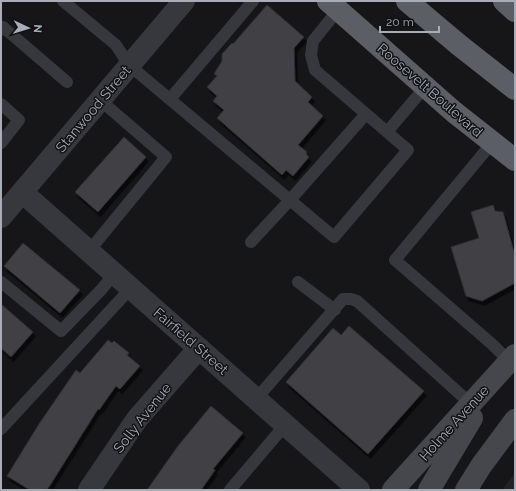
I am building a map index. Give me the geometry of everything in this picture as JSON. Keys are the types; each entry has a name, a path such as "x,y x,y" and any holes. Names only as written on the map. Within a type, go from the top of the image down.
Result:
{"highway":[{"path":"407,1 459,45 515,89"},
{"path":"504,1 515,11"},
{"name":"Roosevelt Boulevard","path":"333,6 454,112 515,160"}],"main road":[{"name":"Holme Avenue","path":"393,490 507,364"},
{"path":"429,490 507,364"},
{"path":"466,490 481,466 515,420"}],"street":[{"name":"Stanwood Street","path":"1,217 184,1"},
{"name":"Fairfield Street","path":"22,192 359,490"},
{"name":"Solly Avenue","path":"89,490 137,419 199,348"}],"lane":[{"path":"63,1 116,45 129,65 334,237 408,150 315,70 311,55 313,41 333,6"},
{"path":"170,99 253,1"},
{"path":"1,30 3,28 67,82"},
{"path":"387,132 425,86"},
{"path":"88,251 166,157 100,100"},
{"path":"1,104 19,120 1,143"},
{"path":"251,242 366,114"},
{"path":"492,143 395,260 493,345 507,364"},
{"path":"1,282 61,331 101,290 114,274"},
{"path":"298,282 335,310"},
{"path":"1,428 131,288"},
{"path":"256,399 343,299 351,299 357,301 471,404"},
{"path":"230,490 286,425"}],"shaded area":[{"path":"515,473 515,490 502,490"}],"building":[{"path":"267,5 304,37 294,48 295,81 312,97 308,102 323,116 298,145 307,152 306,154 309,157 293,176 286,170 282,175 217,118 224,110 213,101 217,96 207,87 217,76 214,74 222,61 222,54 232,43 233,44"},
{"path":"124,137 146,157 98,212 75,192"},
{"path":"493,205 495,211 503,212 515,256 515,283 482,301 466,296 451,247 479,238 471,212"},
{"path":"23,243 80,290 60,313 4,266"},
{"path":"1,304 33,332 11,357 1,348"},
{"path":"349,326 424,391 368,454 286,382 333,328 341,335"},
{"path":"108,340 112,343 114,341 129,353 127,355 140,366 120,389 116,386 99,410 98,409 47,490 30,490 7,476 39,424 76,370 80,373"},
{"path":"211,406 243,433 213,469 215,470 201,490 147,490 178,446"}]}
